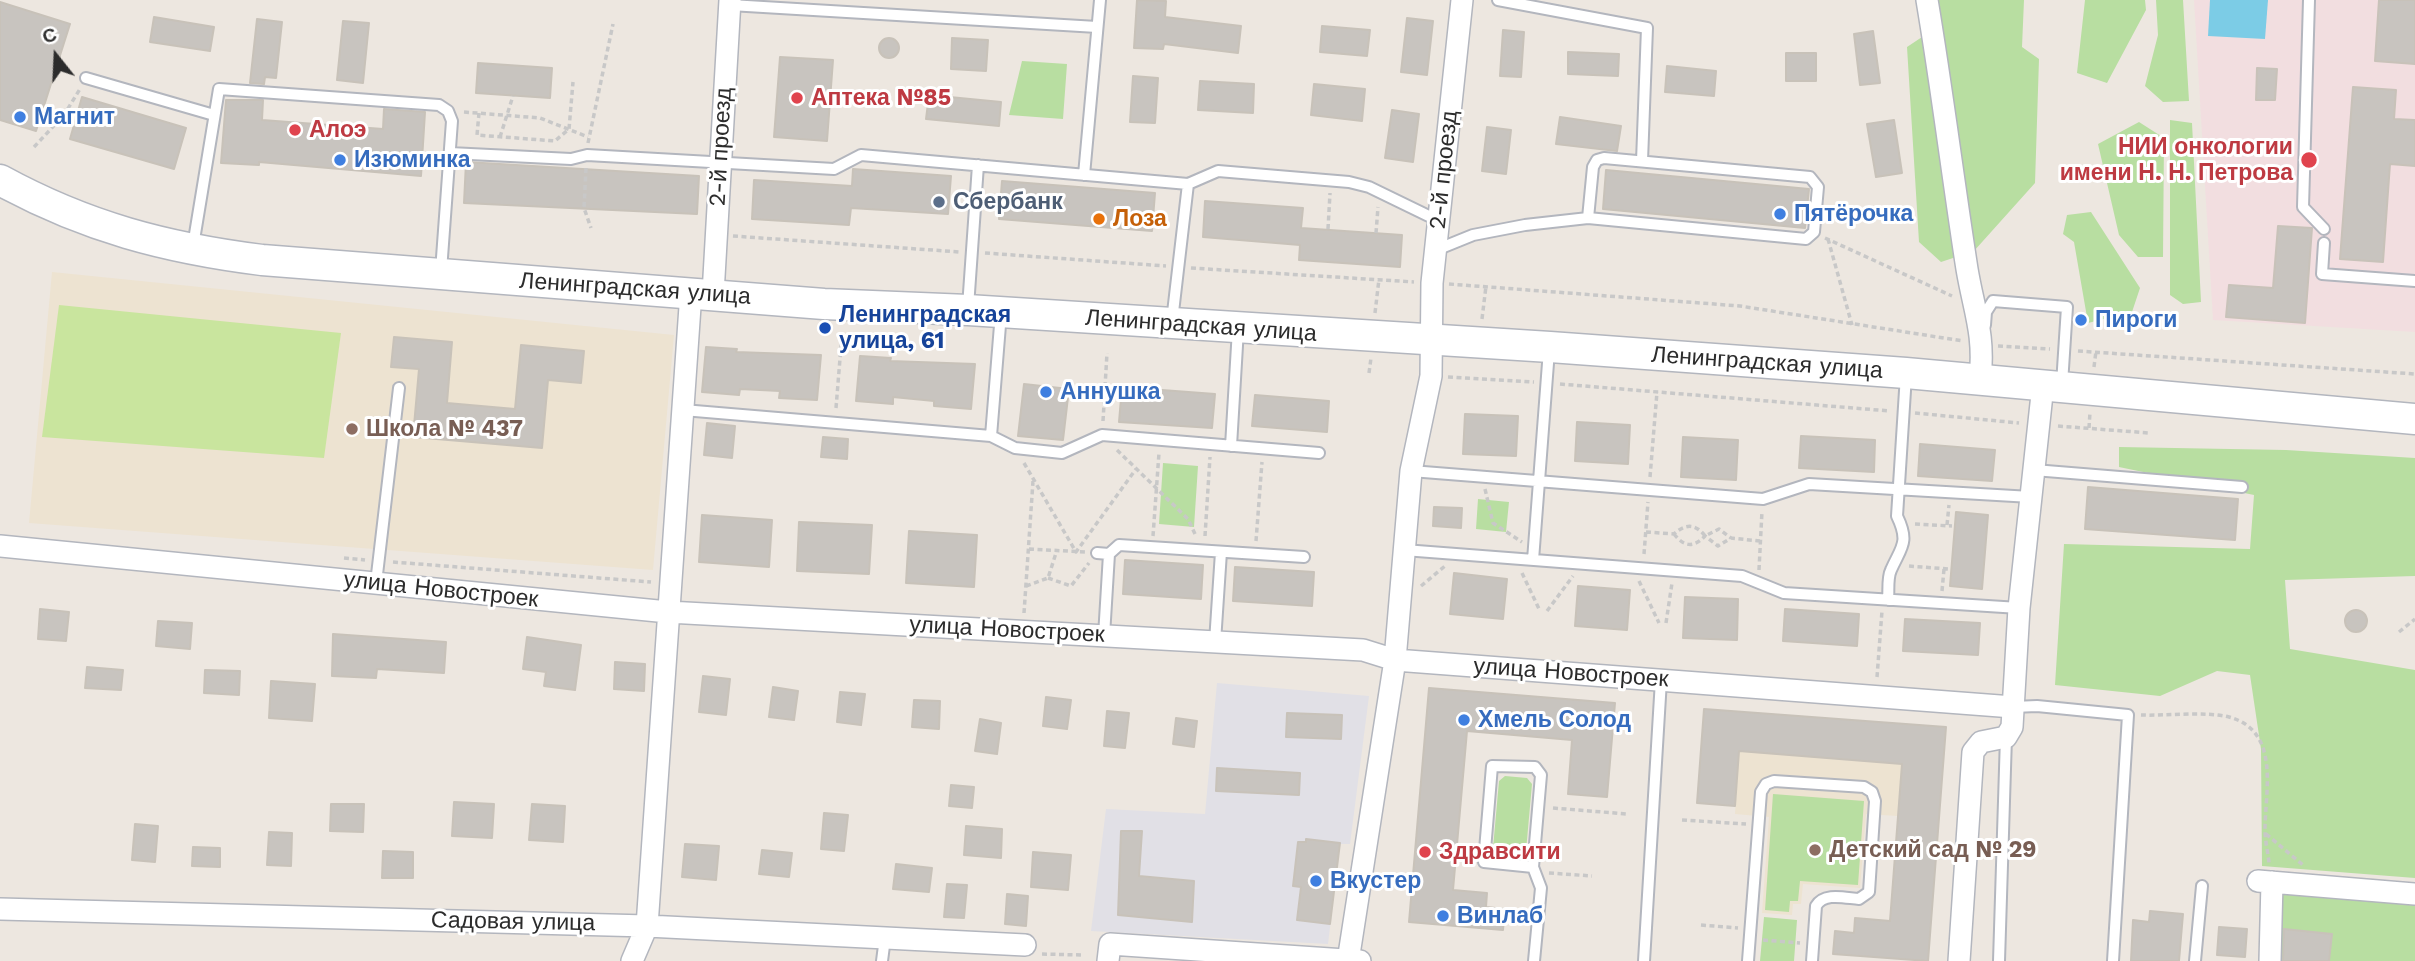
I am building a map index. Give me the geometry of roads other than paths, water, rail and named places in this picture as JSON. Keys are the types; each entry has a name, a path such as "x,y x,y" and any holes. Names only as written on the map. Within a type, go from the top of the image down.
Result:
{"main road":[{"name":"Ленинградская улица","path":"0,180 88,222 192,251 262,261 824,304 968,310 1550,347 1906,373 2415,419"}],"street":[{"name":"2-й проезд","path":"1348,961 1395,660 1411,471 1430,376 1432,283 1462,0"},
{"path":"1927,0 1983,345 1980,379"},
{"name":"2-й проезд","path":"632,961 647,926 683,410 720,163 730,3"},
{"path":"1959,961 1973,752 1981,742 2006,737 2012,727 2020,608 2034,470 2040,425 2053,386"},
{"name":"улица Новостроек","path":"0,546 668,612 1363,650 1395,660 2013,707"},
{"path":"2270,961 2265,882 2415,894"},
{"name":"Садовая улица","path":"0,909 647,926 1025,945"},
{"path":"1109,953 1362,961"}],"lane":[{"path":"1084,175 1100,0"},
{"path":"1498,0 1647,28 1642,161"},
{"path":"2309,0 2303,207 2324,229"},
{"path":"730,3 1097,27"},
{"path":"86,78 214,115"},
{"path":"192,251 219,89 439,105 448,111 452,121 440,274"},
{"path":"450,153 571,159 587,155 834,169 861,155 1188,184 1218,171 1349,182 1379,192 1439,221"},
{"path":"1436,250 1486,233 1525,225 1588,218 1806,239 1814,232 1818,187 1810,177 1604,158 1597,160 1593,167 1588,218"},
{"path":"968,310 978,166"},
{"path":"1171,324 1188,184"},
{"path":"2324,243 2322,274 2415,281"},
{"path":"1983,345 1986,312 1993,301 2067,307 2064,350 2053,386"},
{"path":"991,436 1001,313"},
{"path":"1231,446 1238,329"},
{"path":"1534,555 1550,347"},
{"path":"1885,600 1890,572 1902,554 1903,529 1897,516 1906,373"},
{"path":"376,583 399,388"},
{"path":"683,410 991,436 1015,448 1062,453 1102,435 1319,453"},
{"path":"2034,470 2242,487"},
{"path":"1411,471 1763,499 1809,484 2031,497"},
{"path":"1104,636 1110,554 1119,545 1304,557"},
{"path":"1404,550 1515,559 1534,555 1581,564 1742,576 1784,593 2020,608"},
{"path":"1215,642 1221,552"},
{"path":"1097,553 1110,554"},
{"path":"1644,961 1661,680"},
{"path":"2013,707 2036,706 2128,715 2113,961"},
{"path":"1999,961 2006,737"},
{"path":"1534,870 1484,862 1492,766 1539,769 1534,870 1541,888 1534,961"},
{"path":"1748,961 1761,792 1766,784 1774,781 1864,788 1872,792 1875,801 1869,892 1859,899 1827,897 1819,900 1816,906 1812,961"},
{"path":"2195,961 2202,886"},
{"path":"882,961 885,938"}],"water":[{"path":"2210,0 2268,0 2265,39 2208,36"}],"place":[{"name":"Аптека №85","path":"797,98"},
{"name":"Магнит","path":"20,117"},
{"name":"Алоэ","path":"295,130"},
{"name":"Изюминка","path":"340,160"},
{"name":"НИИ онкологии имени Н. Н. Петрова","path":"2309,160"},
{"name":"Сбербанк","path":"939,202"},
{"name":"Пятёрочка","path":"1780,214"},
{"name":"Лоза","path":"1099,219"},
{"name":"Пироги","path":"2081,320"},
{"name":"Ленинградская улица, 61","path":"825,328"},
{"name":"Аннушка","path":"1046,392"},
{"name":"Школа № 437","path":"352,429"},
{"name":"Хмель Солод","path":"1464,720"},
{"name":"Детский сад № 29","path":"1815,850"},
{"name":"Здравсити","path":"1425,852"},
{"name":"Вкустер","path":"1316,881"},
{"name":"Винлаб","path":"1443,916"}]}
